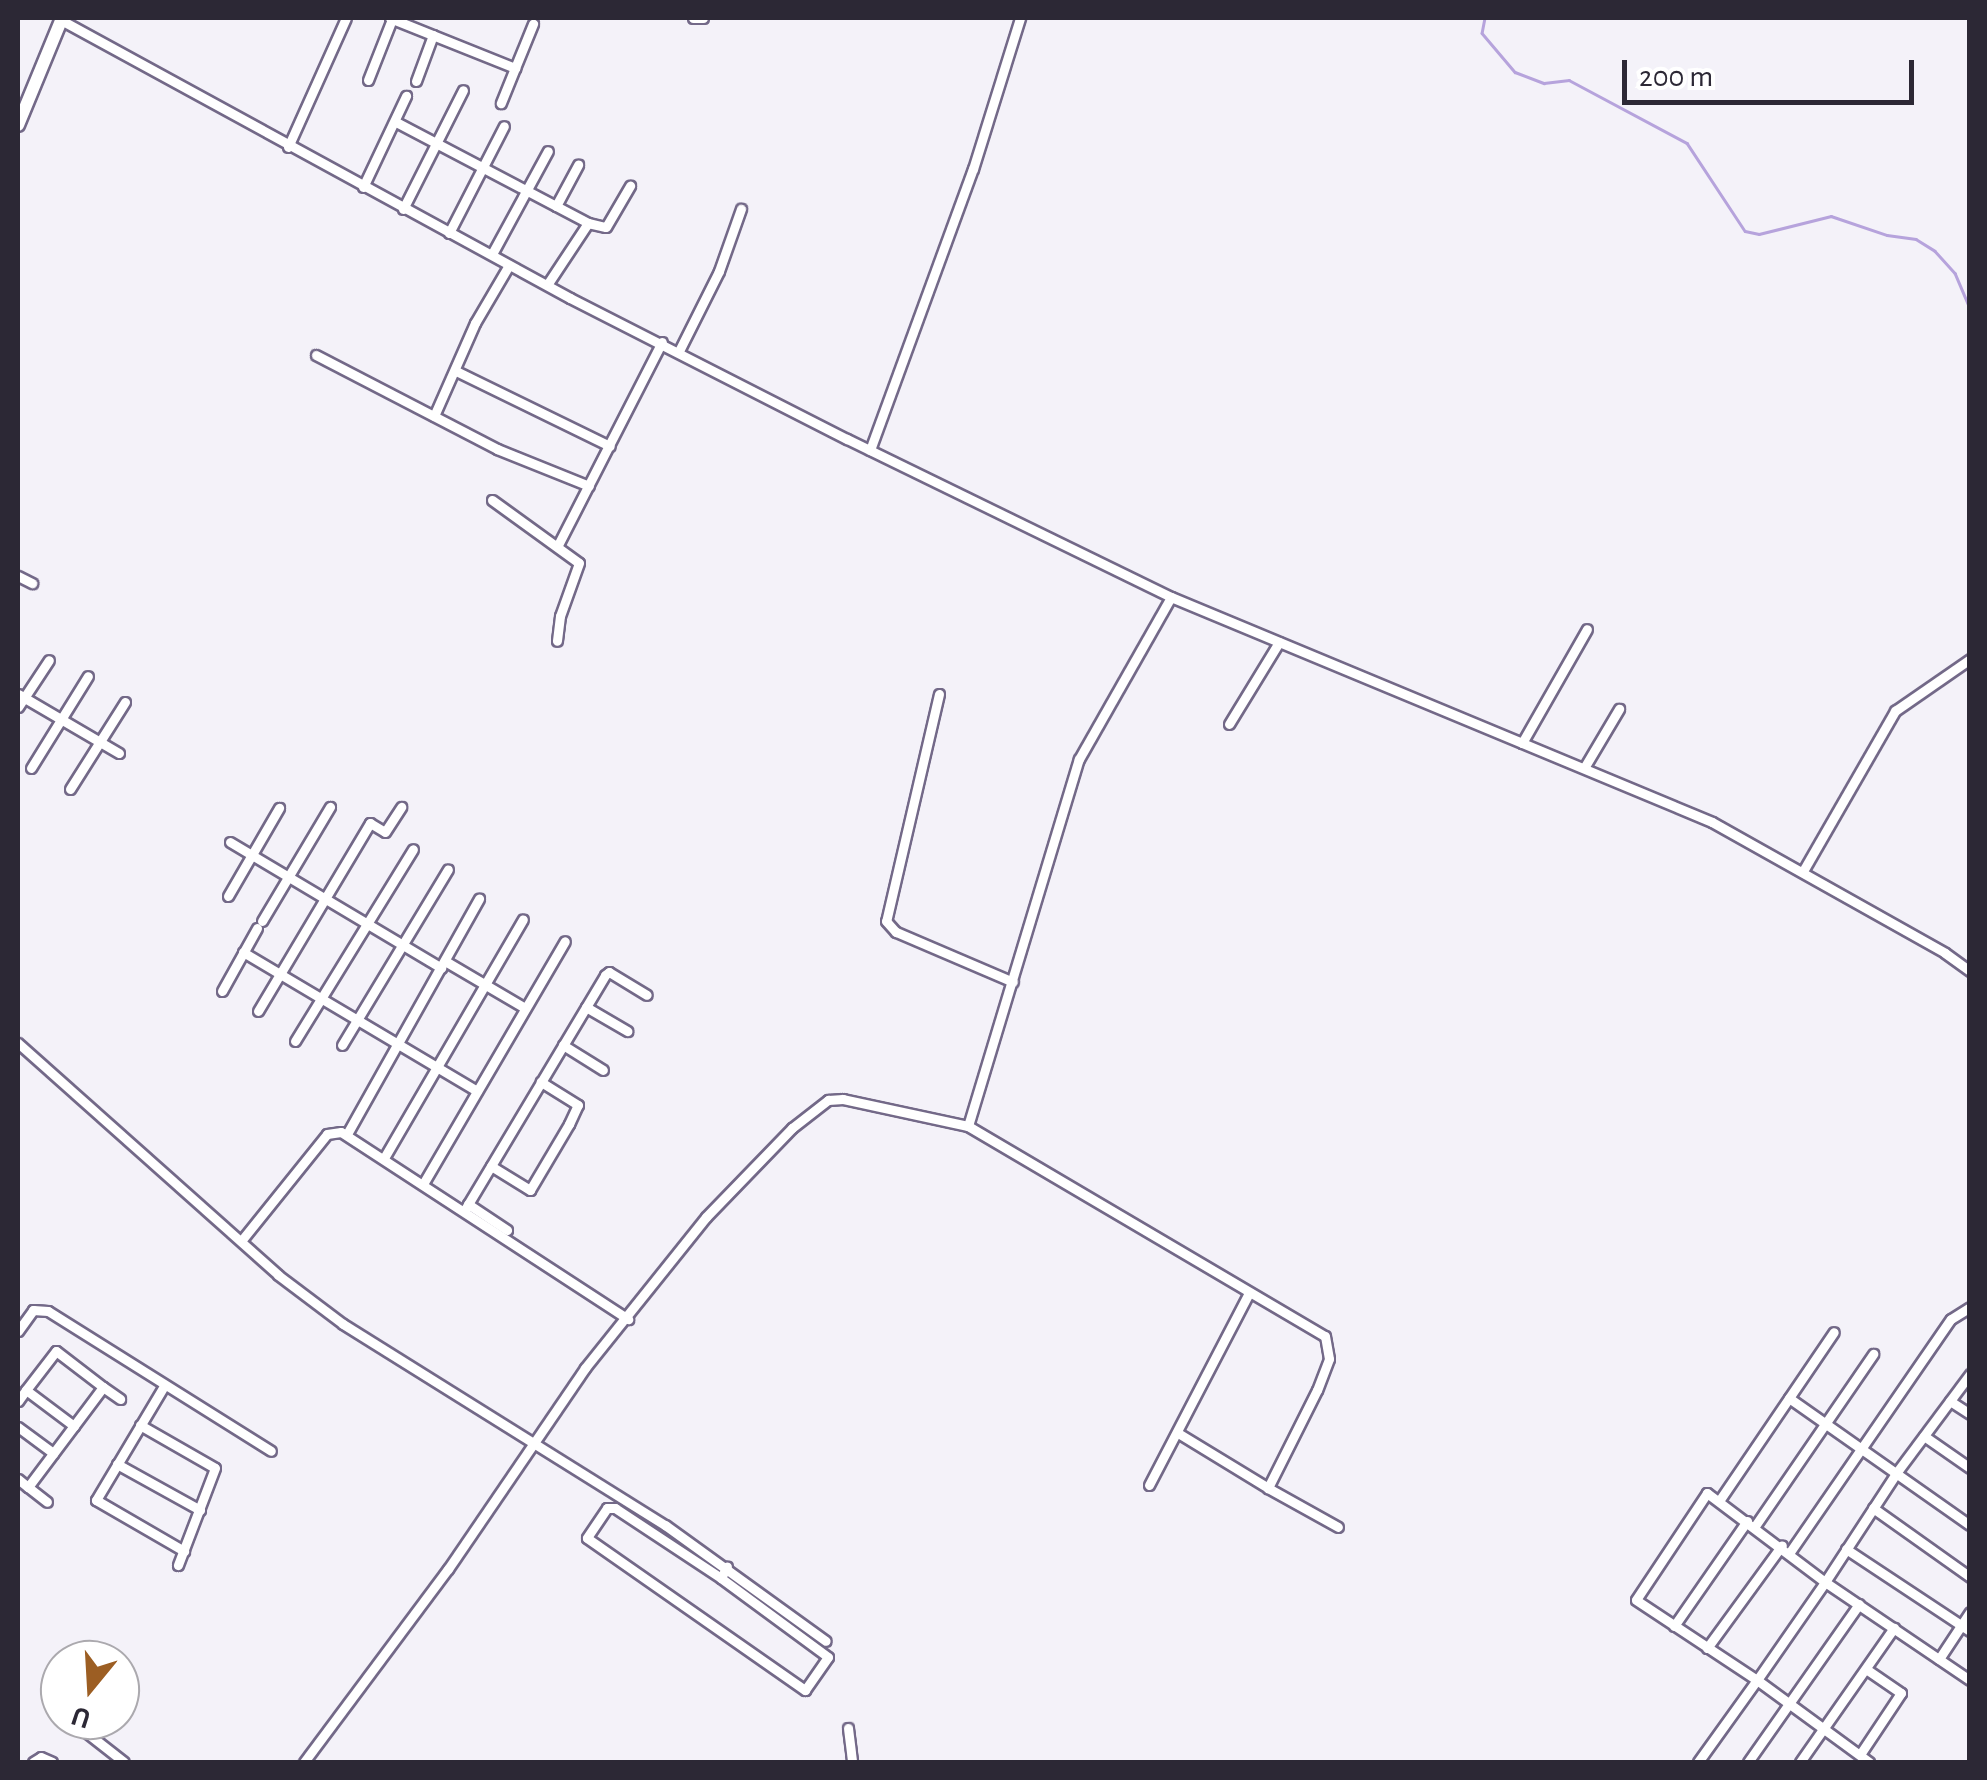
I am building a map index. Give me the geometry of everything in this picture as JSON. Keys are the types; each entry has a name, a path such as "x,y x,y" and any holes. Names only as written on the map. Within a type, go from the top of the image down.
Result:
{"main road":[{"path":"18,124 61,19"}],"street":[{"path":"288,147 346,18"},
{"path":"368,80 391,18 515,68"},
{"path":"693,18 703,18"},
{"path":"870,450 973,170 1020,18"},
{"path":"61,19 547,286 870,450 1171,597 1703,817 1803,871 1970,972"},
{"path":"501,103 533,24"},
{"path":"416,81 432,35"},
{"path":"403,209 463,90"},
{"path":"363,187 406,96"},
{"path":"396,122 588,224 606,227 630,186"},
{"path":"449,233 504,126"},
{"path":"492,254 548,152"},
{"path":"556,206 578,165"},
{"path":"679,351 719,271 742,210"},
{"path":"547,286 588,224"},
{"path":"434,416 475,323 510,265"},
{"path":"558,545 662,342"},
{"path":"316,355 497,448 589,486"},
{"path":"456,371 610,446"},
{"path":"492,500 558,545 580,566 563,606 557,641"},
{"path":"18,576 32,583"},
{"path":"968,1126 1079,759 1171,597"},
{"path":"1522,744 1586,629"},
{"path":"1229,724 1278,642"},
{"path":"1803,871 1895,711 1970,658"},
{"path":"49,660 20,699 119,753"},
{"path":"31,768 88,676"},
{"path":"939,694 887,900 886,922 896,932 1013,982"},
{"path":"70,790 125,702"},
{"path":"1584,768 1619,708"},
{"path":"222,991 330,807"},
{"path":"228,896 279,808"},
{"path":"258,1011 370,823 385,832 401,808"},
{"path":"230,842 402,945 526,1008"},
{"path":"295,1040 413,849"},
{"path":"342,1045 448,868"},
{"path":"347,1134 479,899"},
{"path":"384,1158 523,919"},
{"path":"424,1184 565,941"},
{"path":"243,952 476,1091"},
{"path":"466,1207 609,972 647,995"},
{"path":"586,1007 627,1030"},
{"path":"18,1043 240,1241 343,1324 727,1566 826,1641"},
{"path":"563,1046 603,1070"},
{"path":"491,1166 530,1190 570,1124 578,1105 541,1082"},
{"path":"304,1762 448,1569 585,1368 706,1217 792,1128 828,1100 862,1102 968,1126 1325,1336 1330,1349 1317,1390 1268,1488"},
{"path":"240,1241 327,1134 347,1134 424,1184 507,1230"},
{"path":"466,1207 628,1319"},
{"path":"1149,1485 1248,1293"},
{"path":"1707,1648 1861,1448 1951,1319 1970,1307"},
{"path":"18,1331 33,1310 48,1311 271,1451"},
{"path":"1718,1501 1834,1332"},
{"path":"18,1401 65,1339"},
{"path":"56,1350 120,1399"},
{"path":"1674,1626 1873,1354"},
{"path":"1698,1762 1897,1472 1970,1374"},
{"path":"28,1487 103,1386"},
{"path":"164,1386 98,1503 184,1551"},
{"path":"26,1390 74,1426"},
{"path":"1789,1398 1970,1525"},
{"path":"1950,1401 1970,1414"},
{"path":"140,1425 215,1468 178,1565"},
{"path":"18,1426 53,1453"},
{"path":"1178,1433 1338,1527"},
{"path":"1924,1436 1970,1468"},
{"path":"117,1464 200,1510"},
{"path":"18,1479 48,1502"},
{"path":"1869,1762 1636,1600 1708,1493 1786,1548 1825,1582 1970,1680"},
{"path":"607,1508 614,1508 720,1578 828,1657 805,1690 587,1538 607,1508"},
{"path":"1872,1508 1970,1577"},
{"path":"1846,1548 1965,1628"},
{"path":"720,1578 727,1566"},
{"path":"1748,1762 1858,1604"},
{"path":"1939,1659 1965,1628 1970,1612"},
{"path":"1800,1762 1894,1628"},
{"path":"1861,1754 1901,1693 1866,1668"},
{"path":"848,1728 852,1762"},
{"path":"96,1740 124,1762"},
{"path":"32,1762 41,1757 52,1762"}],"waterway":[{"path":"1485,18 1482,33 1515,72 1544,83 1569,80 1687,143 1745,231 1759,234 1831,216 1887,235 1916,239 1935,251 1955,273 1970,309"}]}
